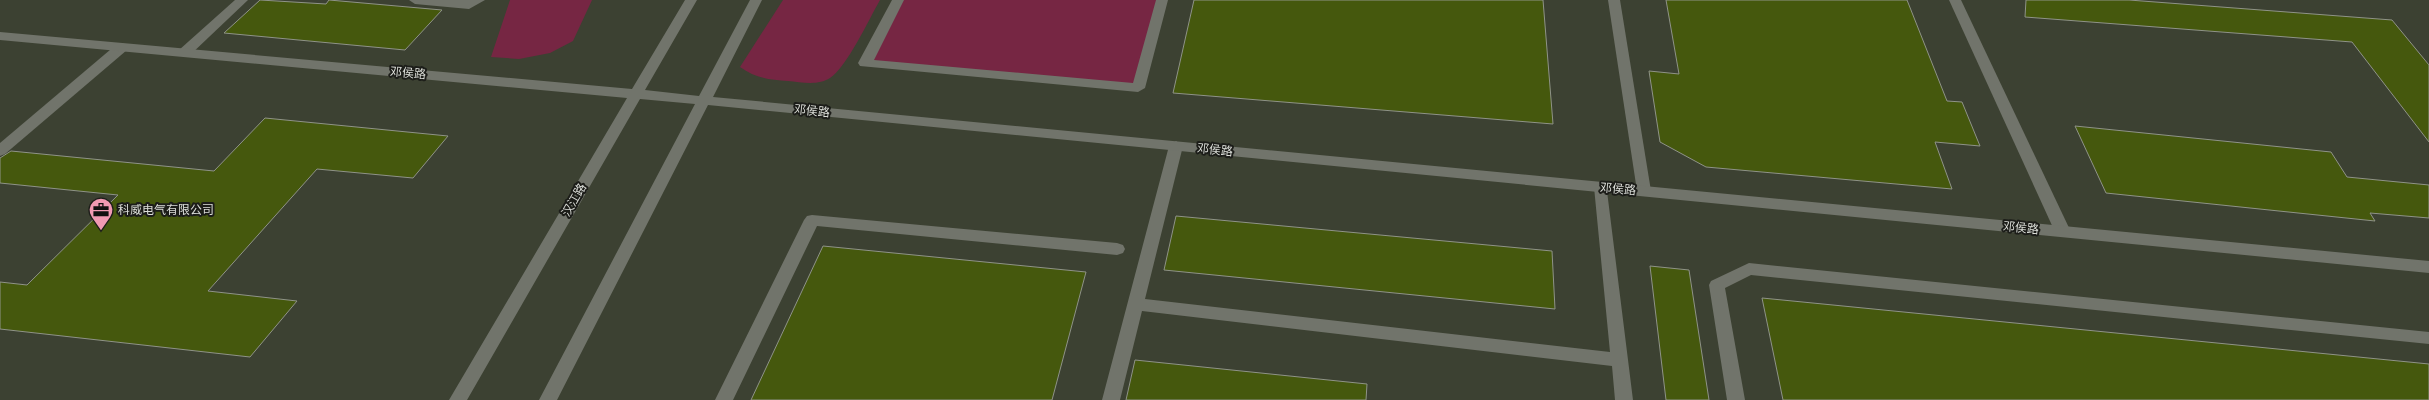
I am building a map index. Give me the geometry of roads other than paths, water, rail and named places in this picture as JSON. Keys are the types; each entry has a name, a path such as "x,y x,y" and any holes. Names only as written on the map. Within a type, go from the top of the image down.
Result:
{"street":[{"path":"184,53 242,0"},
{"path":"415,0 469,5 479,0"},
{"name":"汉江路","path":"458,400 691,0"},
{"path":"548,400 756,0"},
{"path":"898,0 865,63 1138,88 1162,0"},
{"path":"1614,0 1644,191"},
{"path":"1955,0 2063,232"},
{"name":"邓侯路","path":"0,36 705,100 2429,267"},
{"path":"0,151 122,47"},
{"path":"1111,400 1176,146"},
{"path":"1602,187 1624,400"},
{"path":"724,400 812,220 1117,249"},
{"path":"1736,400 1717,284 1749,268 2429,338"},
{"path":"1136,304 1620,360"}],"place":[{"name":"科威电气有限公司","path":"101,231"}]}
